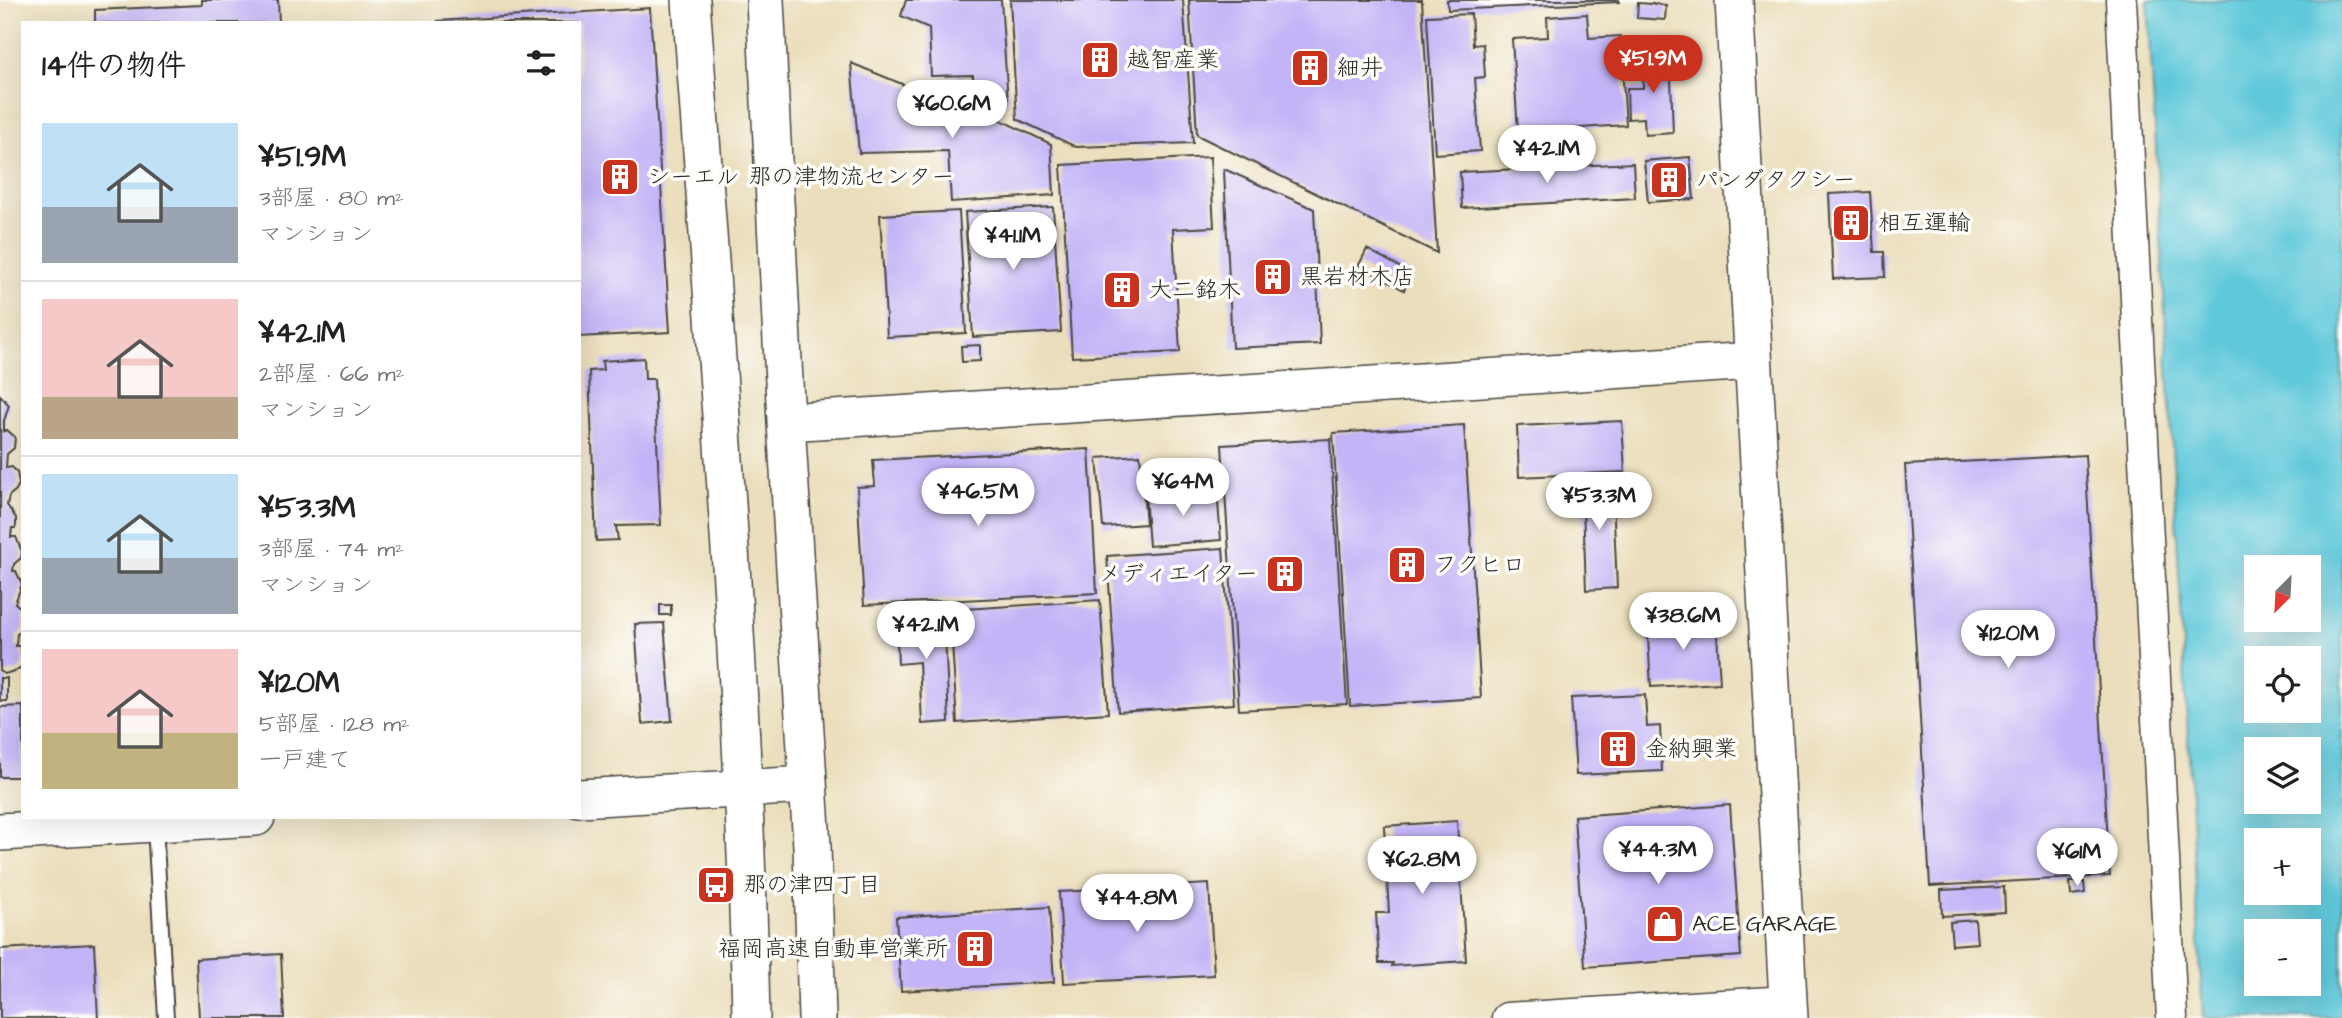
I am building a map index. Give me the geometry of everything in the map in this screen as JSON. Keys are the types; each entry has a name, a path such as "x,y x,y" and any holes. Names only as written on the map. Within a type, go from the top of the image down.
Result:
{"street":[{"path":"691,0 721,419 743,789 751,1018"},
{"path":"765,0 786,422 812,846 817,1018"},
{"path":"1507,1018 1789,1010 1734,0"},
{"path":"2121,0 2172,1018"},
{"path":"786,422 1753,361"},
{"path":"581,798 807,785"},
{"path":"0,832 222,819"}],"lane":[{"path":"155,823 166,1018"}],"water":[{"path":"2148,0 2342,0 2342,1018 2203,1018"}],"building":[{"path":"202,0 278,0 279,21 95,21 95,10 202,5"},
{"path":"906,0 1001,0 1008,102 974,105 973,75 931,76 929,28 901,16"},
{"name":"越智産業","path":"1010,0 1183,0 1193,143 1076,147 1017,119"},
{"name":"細井","path":"1189,0 1422,0 1437,253 1197,135"},
{"path":"1447,0 1619,0 1619,2 1448,10"},
{"path":"1638,3 1666,5 1665,20 1637,18"},
{"name":"シーエル 那の津物流センター","path":"650,8 670,332 581,337 581,21 438,21"},
{"path":"1471,14 1473,45 1483,44 1485,77 1475,78 1480,151 1435,154 1427,16"},
{"path":"1587,14 1589,38 1620,36 1626,125 1518,132 1512,39 1548,37 1547,17"},
{"path":"1670,53 1673,133 1645,135 1644,118 1628,119 1627,88 1643,88 1642,54"},
{"path":"851,63 931,96 945,95 946,109 971,106 1051,144 1054,195 951,202 948,151 859,153"},
{"name":"大二銘木","path":"1210,157 1214,227 1173,229 1180,352 1072,357 1061,165"},
{"name":"パンダタクシー","path":"1690,157 1694,199 1648,202 1644,161"},
{"path":"1633,163 1635,198 1462,208 1460,172"},
{"name":"黒岩材木店","path":"1224,169 1314,209 1320,344 1232,348"},
{"name":"相互運輸","path":"1870,192 1874,252 1884,252 1885,277 1833,279 1829,194"},
{"path":"1053,207 1061,332 973,337 965,212"},
{"path":"959,211 966,333 887,337 880,215"},
{"path":"1367,249 1412,274 1404,290 1359,265"},
{"path":"980,345 980,361 962,362 961,346"},
{"path":"644,358 645,379 654,379 661,525 616,526 618,540 596,541 589,371 603,370 602,361"},
{"path":"0,395 9,405 4,431 7,430 15,437 14,448 7,454 6,468 12,467 17,472 19,484 9,496 7,505 16,518 11,537 16,537 21,550 21,558 14,564 13,571 16,571 21,582 15,603 21,608 21,632 17,634 16,646 20,646 21,667 5,674 0,671"},
{"path":"1622,421 1625,472 1519,477 1517,426"},
{"name":"フクヒロ","path":"1464,425 1481,698 1350,706 1333,433"},
{"name":"メディエイター","path":"1330,439 1347,704 1239,710 1222,445"},
{"path":"1089,449 1097,593 864,605 857,487 875,486 873,460"},
{"path":"1140,455 1146,524 1103,527 1097,458"},
{"path":"2085,455 2110,876 1930,886 1905,465"},
{"path":"1612,474 1617,588 1586,590 1582,476"},
{"path":"1217,490 1221,540 1149,546 1145,495"},
{"path":"1223,548 1234,704 1118,712 1107,556"},
{"path":"1100,600 1108,713 957,723 950,610"},
{"path":"660,605 671,605 671,615 660,615"},
{"path":"944,613 949,722 922,724 919,662 898,664 896,615"},
{"path":"1716,617 1720,683 1651,687 1647,621"},
{"path":"664,623 672,721 642,724 635,624"},
{"path":"0,678 7,678 7,701 0,701"},
{"name":"金納興業","path":"1645,695 1647,727 1660,726 1662,771 1576,775 1571,698"},
{"path":"21,706 21,777 0,777 0,707"},
{"path":"1730,805 1741,956 1585,967 1574,816"},
{"path":"1457,821 1466,961 1392,966 1393,963 1379,963 1376,913 1389,913 1384,826"},
{"path":"2070,882 2084,882 2085,893 2071,895"},
{"path":"1209,884 1214,975 1064,983 1059,892"},
{"path":"2004,887 2005,912 1942,916 1941,890"},
{"name":"福岡高速自動車営業所","path":"1049,907 1054,982 901,991 896,917"},
{"path":"1975,920 1977,943 1952,945 1950,922"},
{"path":"94,944 98,1018 0,1018 0,949"},
{"path":"281,954 284,1018 199,1018 196,959"}],"place":[{"name":"越智産業","path":"1100,60"},
{"name":"細井","path":"1310,68"},
{"name":"シーエル 那の津物流センター","path":"620,177"},
{"name":"パンダタクシー","path":"1669,180"},
{"name":"相互運輸","path":"1851,223"},
{"name":"黒岩材木店","path":"1273,277"},
{"name":"大二銘木","path":"1122,290"},
{"name":"フクヒロ","path":"1407,565"},
{"name":"メディエイター","path":"1285,574"},
{"name":"金納興業","path":"1618,749"},
{"name":"那の津四丁目","path":"716,885"},
{"name":"ACE GARAGE","path":"1665,924"},
{"name":"福岡高速自動車営業所","path":"975,949"}]}
